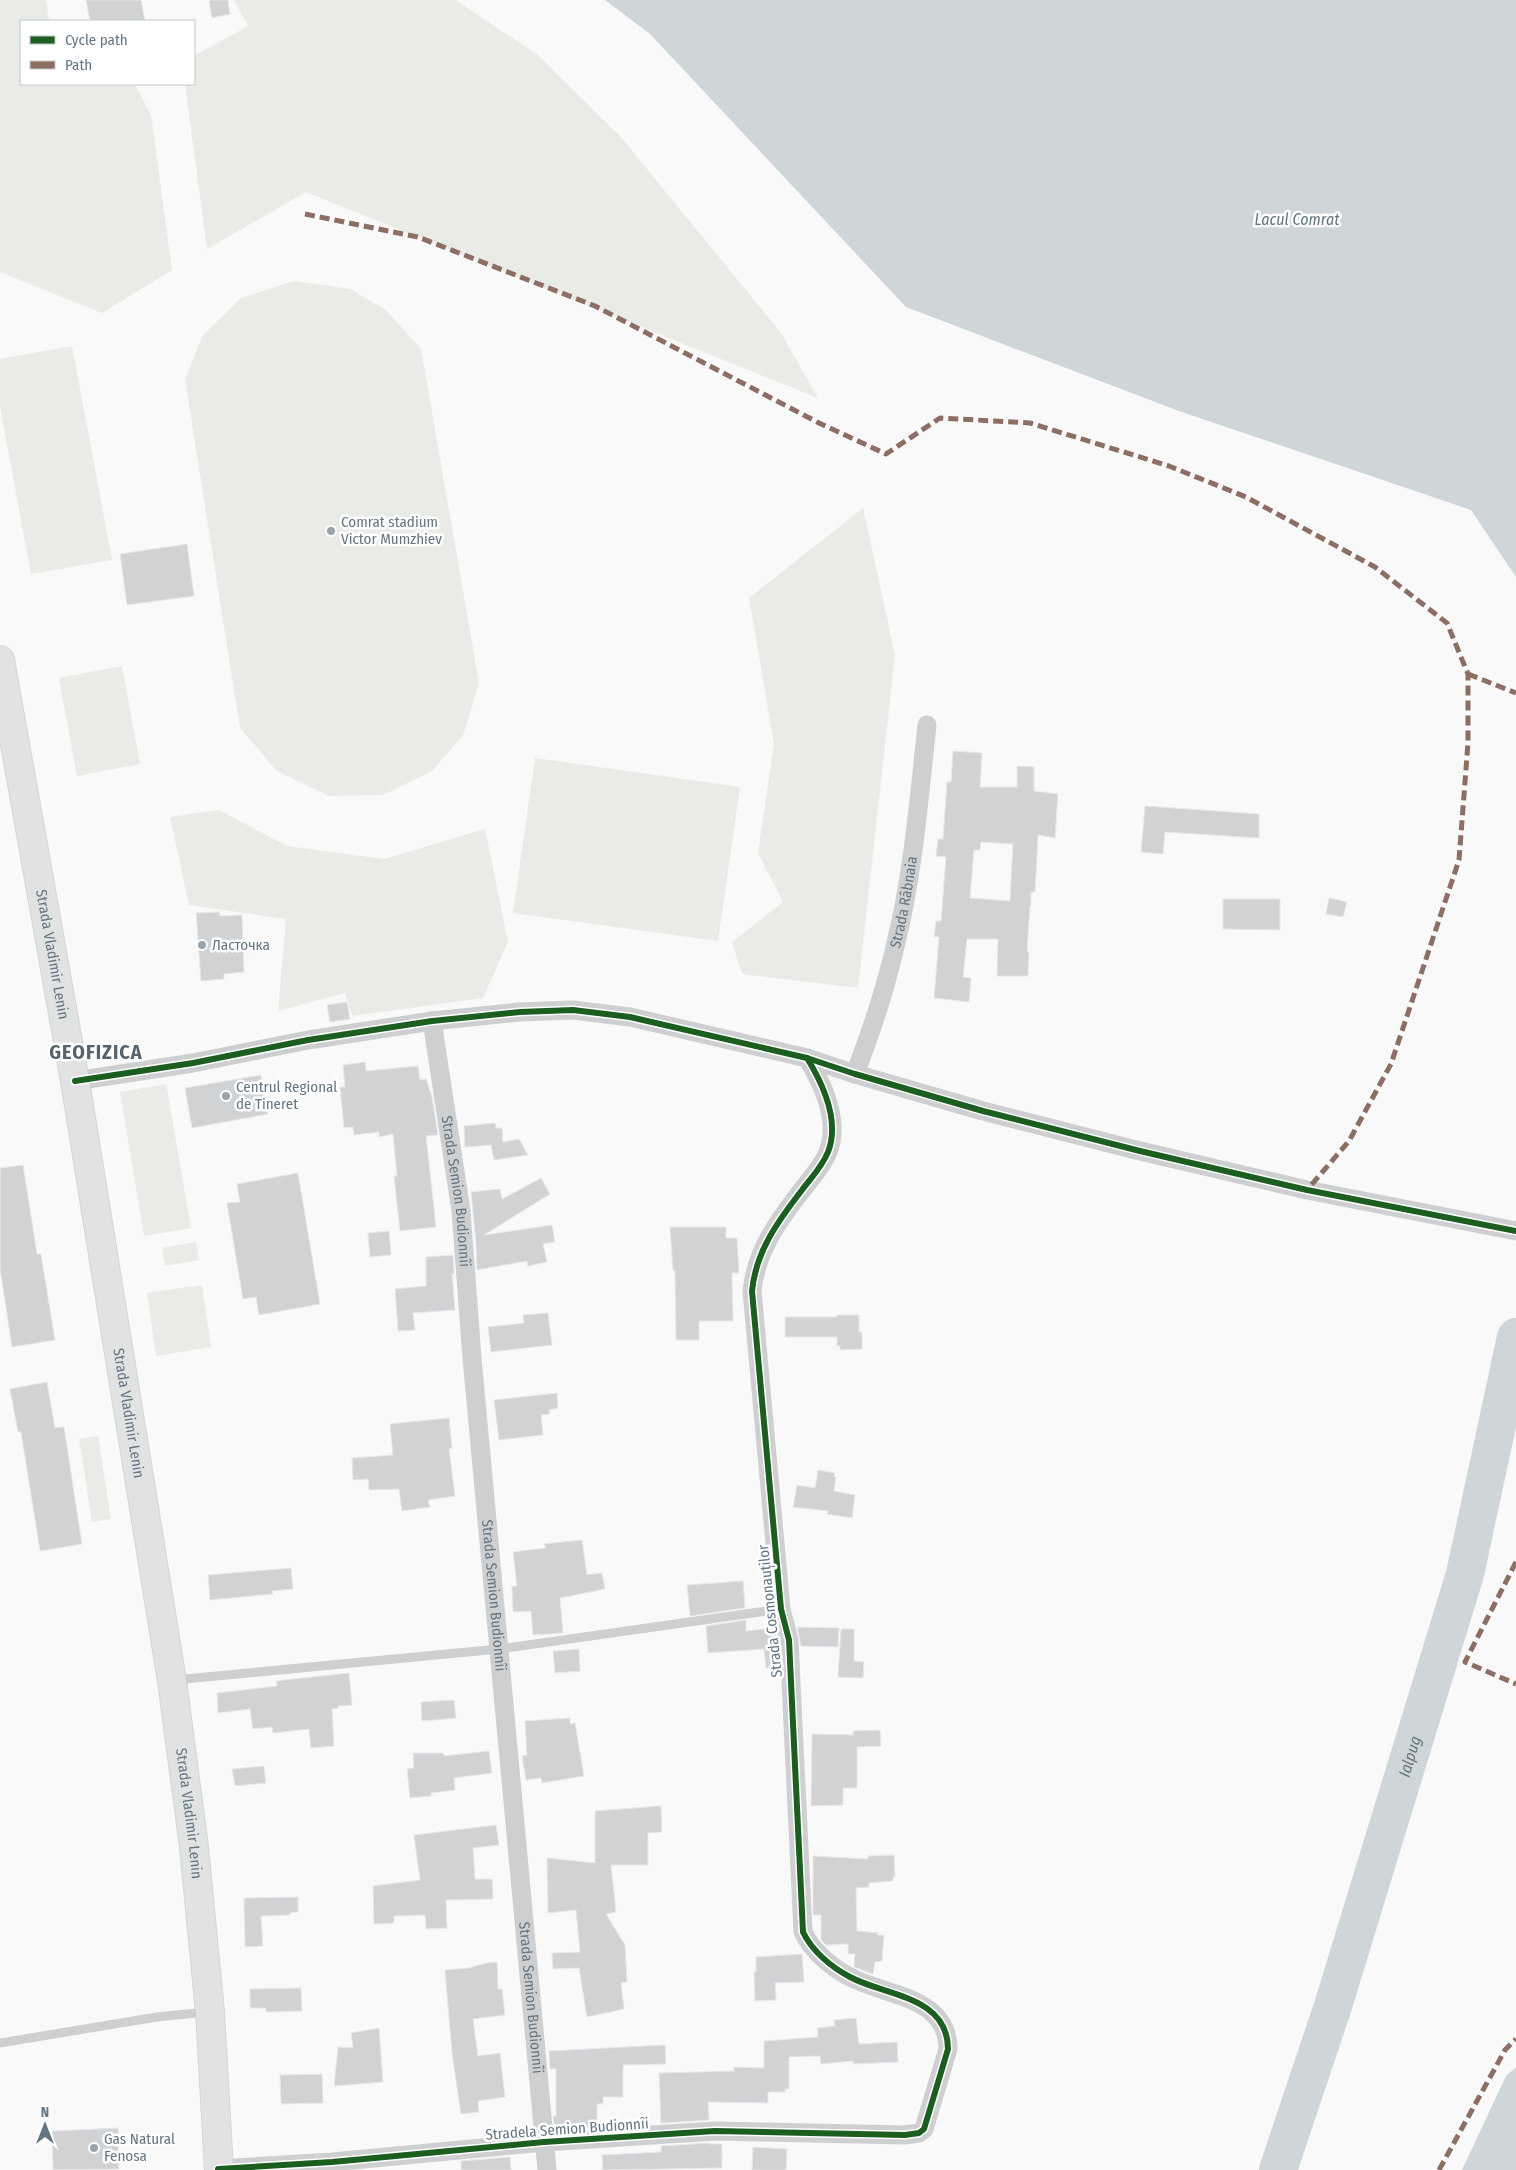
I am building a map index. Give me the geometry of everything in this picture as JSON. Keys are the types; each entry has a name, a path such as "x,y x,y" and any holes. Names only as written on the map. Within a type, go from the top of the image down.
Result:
{"main road":[{"name":"Strada Vladimir Lenin","path":"0,660 75,1081 172,1681 194,1847 210,2012 218,2170"}],"street":[{"name":"Strada Râbnaia","path":"855,1074 876,1018 896,946 918,810 927,725"},
{"path":"75,1081 193,1063 308,1040 432,1021 520,1012 573,1010 630,1018 807,1058 983,1111 1149,1154 1307,1190 1516,1231"},
{"name":"Strada Semion Budionnîi","path":"432,1021 461,1211 498,1649 547,2170"},
{"name":"Strada Cosmonauților","path":"807,1058 821,1081 830,1111 831,1138 828,1151 821,1167 783,1215 770,1236 754,1275 752,1291 781,1609 789,1640 803,1932 808,1943 817,1952 850,1976 920,2004 935,2015 944,2028 948,2038 944,2065 936,2086 927,2123 919,2133"},
{"name":"Stradela Semion Budionnîi","path":"218,2170 332,2162 544,2142 715,2131 905,2135 919,2133"}],"lane":[{"path":"172,1681 498,1649 781,1609"},
{"path":"0,2043 157,2017 210,2012"}],"shaded area":[{"path":"0,0 46,0 49,20 20,20 20,85 136,85 151,115 172,270 102,313 0,272"},
{"path":"234,0 455,0 538,55 620,136 781,333 818,398 306,192 207,249 185,85 195,85 195,55 248,26"},
{"name":"Comrat stadium Victor Mumzhiev","path":"294,281 350,289 386,310 421,349 479,683 463,735 432,771 383,795 329,796 277,771 240,728 185,379 203,335 241,298"},
{"path":"72,346 112,560 31,574 0,406 0,359"},
{"path":"863,508 895,655 858,988 742,974 732,942 783,902 758,853 774,744 749,598"},
{"path":"122,666 140,764 77,776 59,678"},
{"path":"535,758 740,787 718,941 513,913"},
{"path":"219,810 287,846 384,859 485,829 508,942 483,998 352,1016 345,993 278,1011 286,919 189,905 170,817"},
{"path":"166,1084 191,1228 144,1236 120,1092"},
{"path":"196,1242 199,1260 165,1266 162,1248"},
{"path":"202,1285 211,1347 156,1356 147,1293"},
{"path":"98,1436 111,1519 92,1522 79,1439"}],"water":[{"name":"Lacul Comrat","path":"605,0 1516,0 1516,577 1471,510 1179,411 906,307 650,34"},
{"path":"1516,2067 1516,2170 1462,2170 1506,2076"}],"building":[{"path":"86,0 141,0 145,20 90,20"},
{"path":"209,0 228,0 230,14 212,18"},
{"path":"187,544 194,596 127,605 120,554"},
{"path":"953,751 982,753 980,787 1017,787 1017,766 1034,767 1034,791 1058,794 1055,838 1038,835 1035,892 1031,892 1030,906 1027,952 1029,952 1028,976 997,976 998,939 967,939 963,977 971,978 969,1002 934,998 939,937 934,937 936,921 941,921 946,857 936,856 938,839 943,839 947,782 951,782","holes":["981,842 1013,844 1010,901 970,898 974,850 980,850"]},
{"path":"1145,806 1259,814 1259,838 1165,832 1163,854 1141,852"},
{"path":"1329,898 1347,902 1343,917 1326,914"},
{"path":"1223,899 1280,899 1280,930 1223,929"},
{"path":"219,912 220,916 242,915 244,972 224,974 224,979 201,981 196,913"},
{"path":"347,1002 350,1019 330,1022 327,1005"},
{"path":"365,1062 366,1071 418,1066 420,1080 426,1079 432,1097 438,1135 426,1136 436,1227 400,1231 394,1176 397,1176 393,1134 379,1137 379,1132 354,1135 353,1127 344,1128 340,1087 345,1087 343,1065"},
{"path":"261,1075 268,1114 192,1128 185,1088"},
{"path":"495,1123 496,1128 502,1128 503,1142 519,1139 528,1155 494,1160 491,1145 465,1147 464,1126"},
{"path":"23,1165 37,1254 41,1254 55,1340 12,1347 0,1269 0,1168"},
{"path":"298,1173 320,1304 259,1315 256,1297 243,1299 227,1203 240,1202 237,1184"},
{"path":"541,1178 550,1194 484,1235 552,1225 555,1242 543,1244 547,1262 528,1266 527,1261 477,1270 471,1192 500,1189 502,1199"},
{"path":"670,1227 726,1227 726,1238 737,1238 739,1273 732,1273 733,1321 699,1321 699,1340 676,1340 675,1271 673,1271"},
{"path":"389,1231 391,1255 370,1257 368,1233"},
{"path":"453,1255 454,1274 452,1274 455,1310 413,1313 415,1330 398,1331 395,1289 426,1286 426,1257"},
{"path":"548,1313 552,1345 491,1352 488,1327 524,1323 523,1315"},
{"path":"837,1315 859,1315 862,1349 840,1350 840,1346 837,1346 837,1337 785,1337 785,1317 837,1317"},
{"path":"47,1382 55,1428 64,1427 82,1544 40,1551 21,1432 18,1432 10,1389"},
{"path":"557,1393 558,1408 549,1410 550,1414 541,1415 543,1435 499,1440 494,1400"},
{"path":"449,1418 452,1448 449,1449 455,1496 428,1500 430,1507 402,1511 399,1489 369,1490 368,1479 353,1480 352,1458 393,1455 390,1424"},
{"path":"818,1470 835,1473 834,1491 855,1495 852,1518 827,1514 828,1511 793,1507 797,1485 815,1488"},
{"path":"582,1540 587,1575 602,1573 605,1589 560,1598 563,1633 533,1635 531,1611 513,1612 512,1586 517,1586 513,1552 546,1548 544,1544"},
{"path":"291,1568 293,1589 272,1591 273,1594 210,1600 208,1575"},
{"path":"743,1581 745,1608 690,1616 687,1585"},
{"path":"746,1620 746,1631 774,1628 778,1642 779,1667 766,1668 764,1649 708,1653 706,1626"},
{"path":"797,1627 839,1628 838,1647 801,1646"},
{"path":"841,1629 854,1629 854,1661 864,1662 863,1678 838,1677"},
{"path":"579,1649 580,1671 555,1673 553,1651"},
{"path":"349,1673 352,1705 338,1706 338,1708 332,1709 334,1746 311,1748 309,1729 273,1733 272,1727 253,1729 250,1709 218,1713 217,1693 277,1686 276,1681"},
{"path":"454,1700 456,1718 422,1721 421,1702"},
{"path":"570,1718 570,1724 575,1723 584,1776 542,1783 541,1778 526,1780 522,1756 527,1755 525,1721"},
{"path":"880,1730 881,1746 857,1747 857,1788 843,1788 843,1805 811,1806 812,1734 854,1735 853,1731"},
{"path":"489,1751 492,1773 454,1778 455,1790 431,1793 431,1796 410,1798 407,1769 414,1768 413,1753 443,1753 444,1756"},
{"path":"264,1766 266,1783 235,1786 232,1769"},
{"path":"661,1806 662,1832 648,1833 648,1865 611,1865 616,1912 606,1914 625,1945 627,1982 621,1983 624,2009 587,2017 579,1968 553,1969 552,1953 580,1952 576,1910 548,1913 547,1858 595,1863 595,1811"},
{"path":"496,1825 499,1845 473,1848 475,1879 492,1879 493,1899 446,1900 447,1928 426,1929 425,1915 394,1916 394,1923 374,1924 373,1886 420,1880 414,1835"},
{"path":"894,1855 895,1877 893,1877 893,1881 869,1883 869,1887 856,1888 857,1931 884,1935 882,1961 875,1962 873,1974 854,1967 855,1954 848,1954 848,1944 826,1945 821,1940 821,1915 813,1915 813,1856 868,1859 868,1856"},
{"path":"298,1897 298,1912 290,1913 290,1915 261,1916 263,1946 245,1947 244,1898"},
{"path":"802,1954 804,1982 775,1983 776,2000 755,2001 754,1972 756,1972 756,1957"},
{"path":"497,1962 498,1989 502,1989 505,2015 473,2019 478,2056 500,2053 505,2097 478,2101 479,2112 461,2114 452,2053 445,1970 469,1968"},
{"path":"301,1988 302,2011 266,2012 266,2008 250,2008 250,1989"},
{"path":"856,2018 859,2044 897,2042 898,2062 853,2064 853,2061 821,2064 820,2056 789,2057 789,2089 785,2089 785,2092 768,2092 768,2103 708,2102 709,2120 661,2123 659,2073 734,2071 734,2067 764,2068 764,2041 818,2037 817,2028 835,2026 834,2020"},
{"path":"379,2028 383,2082 334,2086 338,2047 353,2048 351,2033"},
{"path":"665,2045 666,2064 623,2065 623,2097 603,2097 603,2104 597,2104 597,2127 555,2130 553,2116 556,2116 556,2069 550,2069 549,2051"},
{"path":"322,2074 323,2103 281,2104 280,2075"},
{"path":"118,2128 119,2169 53,2170 52,2131"},
{"path":"722,2144 722,2168 603,2170 602,2155 661,2152 661,2146"},
{"path":"753,2147 787,2149 786,2170 752,2170"},
{"path":"510,2157 511,2170 461,2170 461,2161"}],"waterway":[{"name":"Ialpug","path":"1278,2170 1333,2006 1465,1574 1516,1337"}],"marked path":[{"path":"305,214 418,237 595,306 819,423 886,454 940,418 1030,423 1169,466 1246,497 1375,567 1447,623 1468,674 1468,743 1459,860 1391,1064 1349,1141 1307,1190"},
{"path":"1468,674 1516,693"},
{"path":"1516,1562 1465,1662 1516,1684"},
{"path":"1439,2170 1505,2050 1516,2039"}],"cycle path":[{"path":"75,1081 193,1063 308,1040 432,1021 520,1012 573,1010 630,1017 807,1058 983,1111 1140,1151 1307,1190 1516,1231"},
{"path":"218,2169 332,2162 544,2142 715,2131 905,2135 919,2133 924,2129 948,2049 945,2031 938,2018 912,2000 864,1983 843,1973 811,1946 803,1932 789,1640 781,1609 752,1291 754,1276 763,1250 785,1213 823,1163 831,1140 831,1115 828,1103 819,1079 807,1058"}],"place":[{"name":"Comrat stadium Victor Mumzhiev","path":"331,531"},
{"name":"Ласточка","path":"202,945"},
{"name":"Centrul Regional de Tineret","path":"226,1096"},
{"name":"Gas Natural Fenosa","path":"94,2148"}],"district":[{"name":"GEOFIZICA","path":"96,1052"}]}
